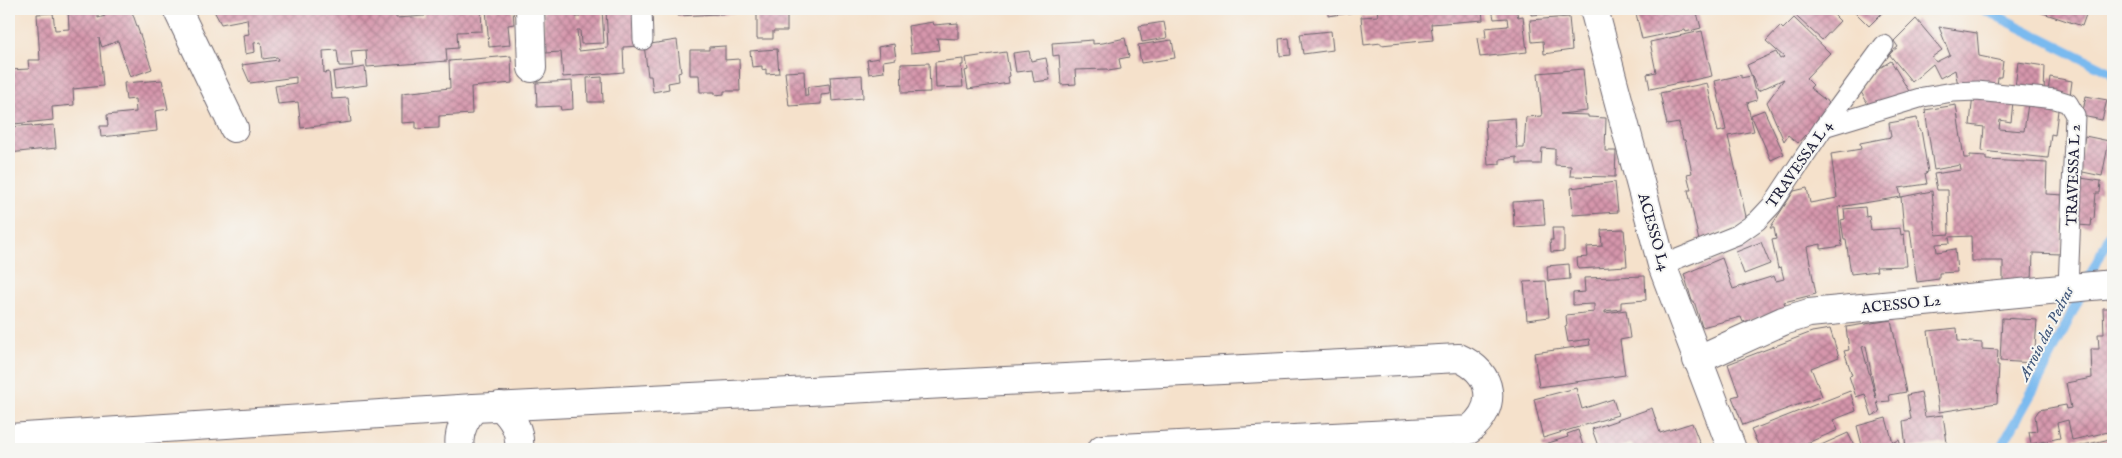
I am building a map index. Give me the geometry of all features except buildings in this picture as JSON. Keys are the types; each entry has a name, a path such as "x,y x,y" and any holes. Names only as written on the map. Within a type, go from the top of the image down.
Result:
{"street":[{"path":"177,9 234,128"},
{"path":"530,9 532,68"},
{"name":"ACESSO L4","path":"1594,9 1662,265 1732,449"},
{"name":"ACESSO L2","path":"1697,360 1783,321 1808,313 2113,284"},
{"path":"9,438 487,407 1459,358 1479,370 1485,380 1488,391 1488,403 1484,414 1478,423 1469,430 1102,449"},
{"path":"460,449 460,431 465,418 487,407 510,416 517,428 519,449"}],"lane":[{"path":"642,9 643,40"},
{"name":"TRAVESSA L 4","path":"1662,265 1737,235 1757,221 1772,205 1824,127 1884,45"},
{"name":"TRAVESSA L 2","path":"1824,127 1923,97 1953,92 1977,91 2055,99 2068,103 2075,115 2068,288"}],"waterway":[{"name":"Arroio das Pedras","path":"1983,9 2112,73 2113,76"},
{"name":"Arroio das Pedras","path":"2000,449 2041,376 2113,229"}]}
